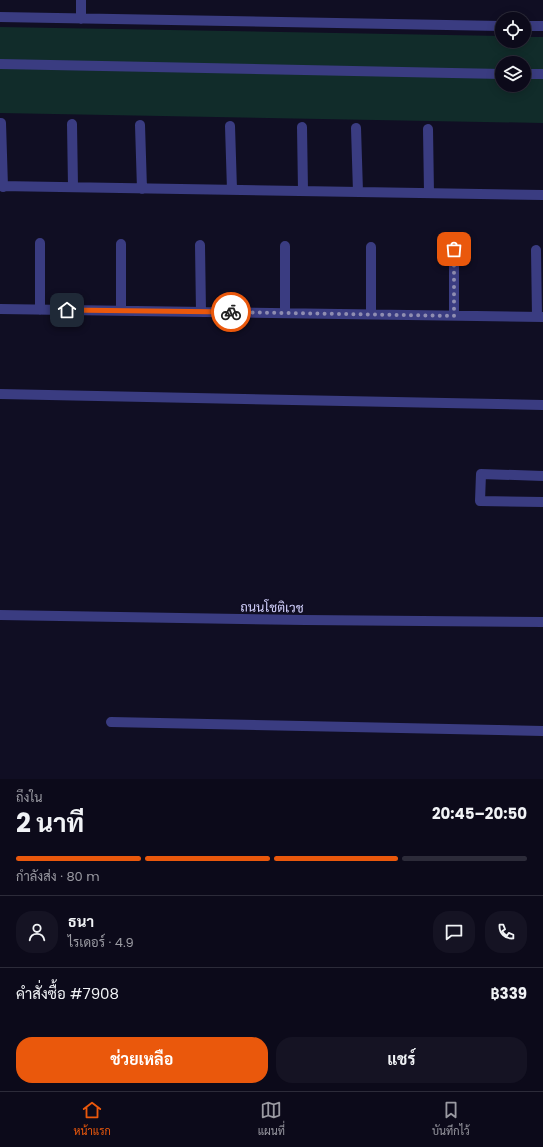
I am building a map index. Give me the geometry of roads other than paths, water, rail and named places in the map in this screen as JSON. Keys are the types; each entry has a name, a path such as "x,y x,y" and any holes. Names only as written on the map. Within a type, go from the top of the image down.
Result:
{"street":[{"path":"81,0 81,19"},
{"path":"0,17 495,26"},
{"path":"531,26 543,26"},
{"path":"0,64 495,74"},
{"path":"531,74 543,74"},
{"path":"1,123 1,186 543,195"},
{"path":"72,124 73,187"},
{"path":"140,125 142,188"},
{"path":"230,126 232,190"},
{"path":"302,127 303,191"},
{"path":"356,128 358,192"},
{"path":"428,129 429,193"},
{"path":"40,243 40,310"},
{"path":"121,244 121,311"},
{"path":"200,245 200,312"},
{"path":"285,246 285,313"},
{"path":"371,248 371,314"},
{"path":"454,249 454,316"},
{"path":"0,309 540,317 536,250"},
{"path":"0,394 543,404"},
{"path":"543,476 481,474 480,500 543,502"},
{"name":"ถนนโชติเวช","path":"0,614 305,620 543,622"},
{"path":"111,722 543,731"}]}
